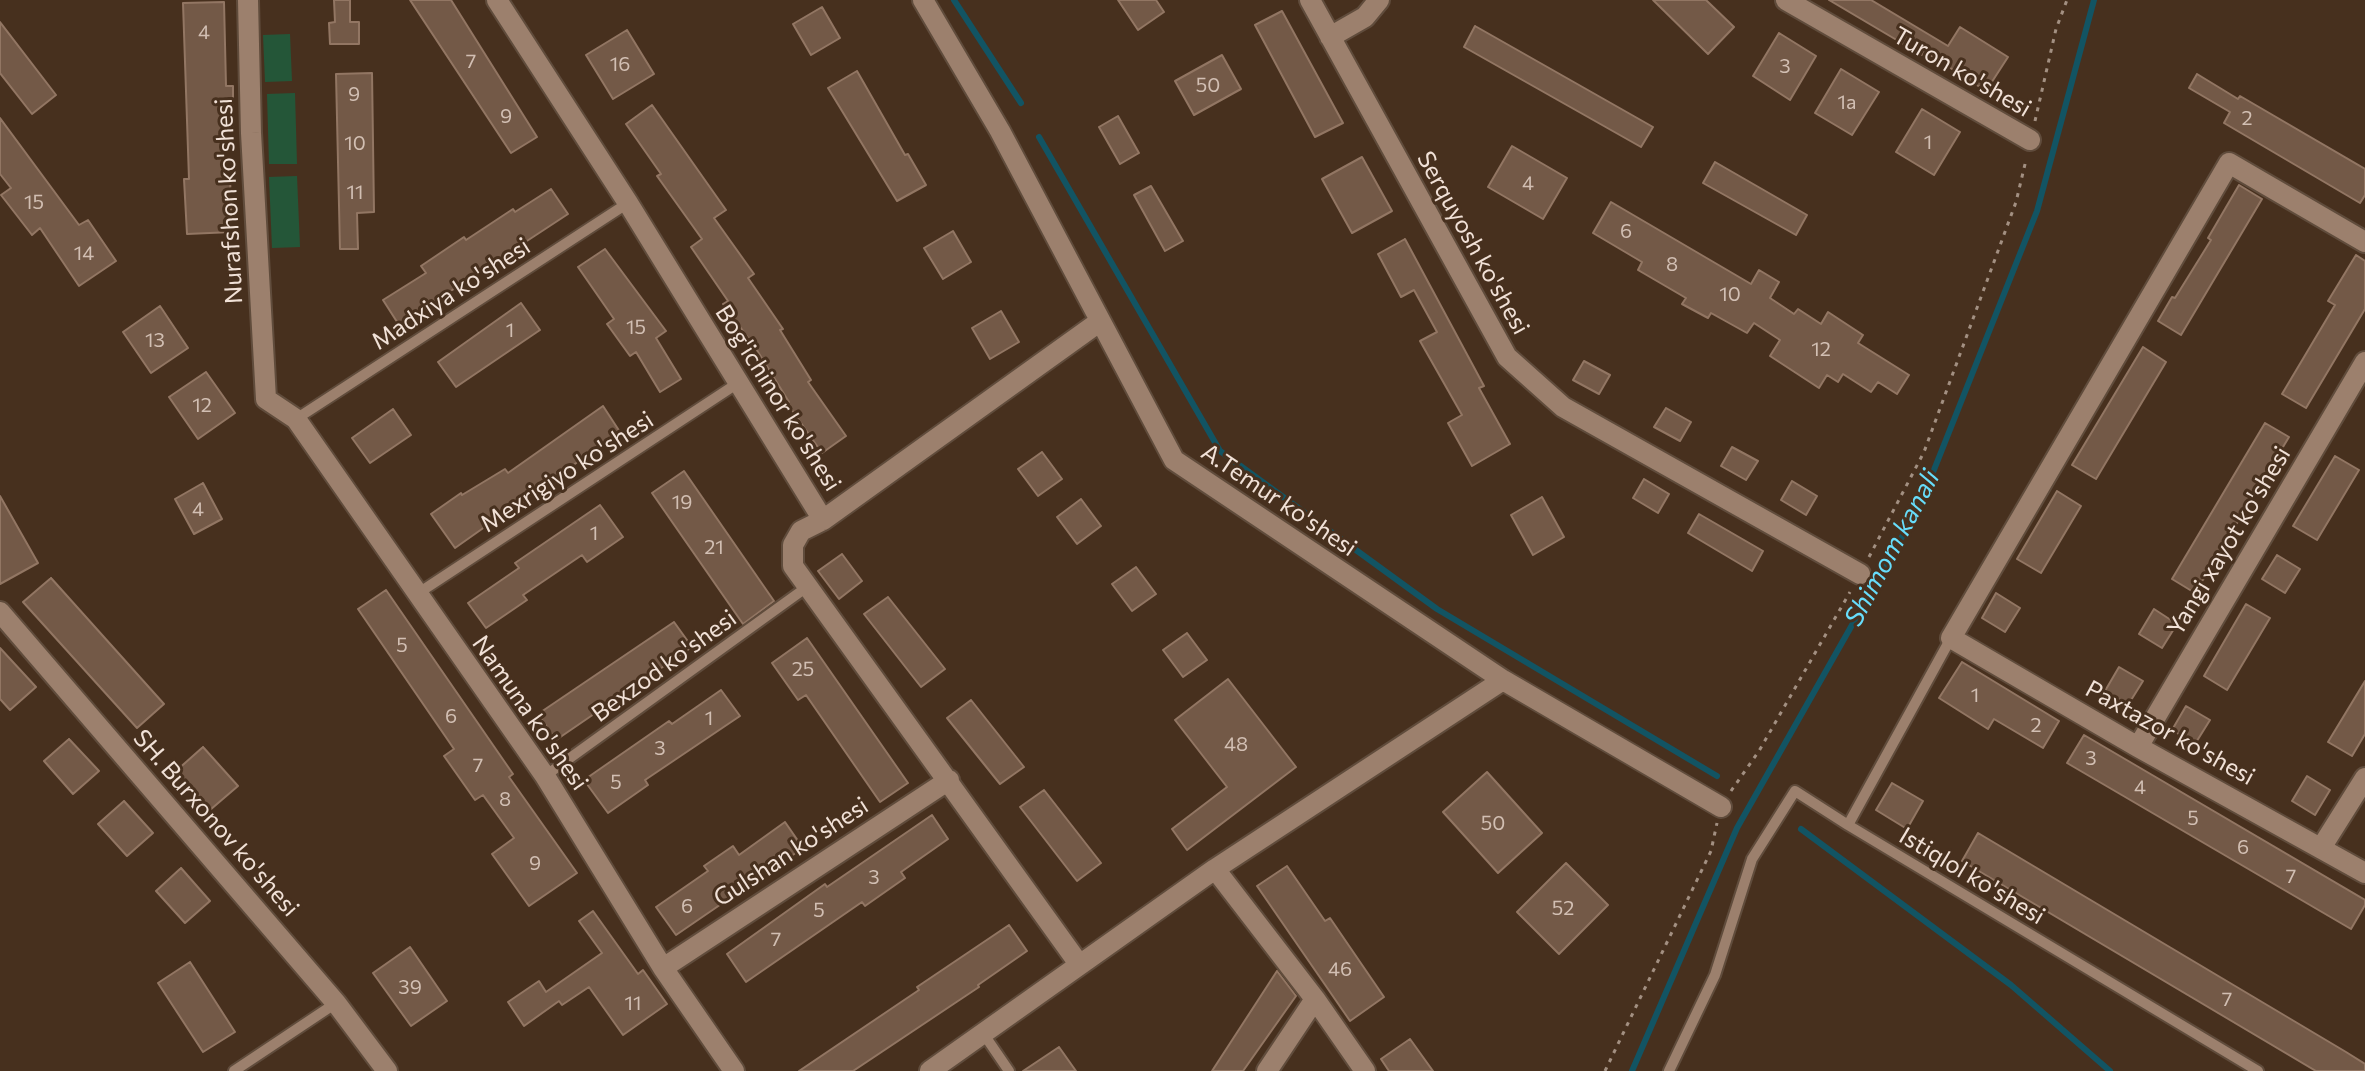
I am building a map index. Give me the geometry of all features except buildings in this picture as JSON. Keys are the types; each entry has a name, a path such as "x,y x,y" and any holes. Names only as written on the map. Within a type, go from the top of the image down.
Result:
{"street":[{"name":"Nurafshon ko'shesi","path":"248,0 251,133 266,399"},
{"name":"Bog'ichinor ko'shesi","path":"497,0 628,203 823,520 801,531 793,545 793,566 1079,964"},
{"name":"A.Temur ko'shesi","path":"923,0 1000,131 1174,460 1503,680 1721,807"},
{"name":"Serquyosh ko'shesi","path":"1310,0 1507,357 1563,407 1860,574"},
{"path":"1330,37 1365,17 1379,0"},
{"name":"Turon ko'shesi","path":"1786,0 2030,140"},
{"path":"1951,638 2229,163 2365,242"},
{"path":"823,520 1099,322"},
{"name":"Yangi xayot ko'shesi","path":"2138,747 2365,362"},
{"name":"Namuna ko'shesi","path":"266,399 296,419 545,776 663,968 734,1071"},
{"name":"SH. Burxonov ko'shesi","path":"0,612 336,1003 387,1071"},
{"name":"Paxtazor ko'shesi","path":"1951,638 2138,747 2365,873"},
{"path":"930,1071 1215,869 1503,680"},
{"path":"2321,848 2365,778"},
{"name":"Gulshan ko'shesi","path":"663,968 949,780"},
{"path":"1215,869 1315,999 1365,1071"},
{"path":"1267,1071 1315,999"}],"lane":[{"name":"Madxiya ko'shesi","path":"296,419 628,203"},
{"name":"Mexrigiyo ko'shesi","path":"417,594 738,383"},
{"name":"Bexzod ko'shesi","path":"545,776 807,587"},
{"path":"1848,825 1951,638"},
{"name":"Istiqlol ko'shesi","path":"1669,1071 1715,975 1752,859 1795,791 2258,1071"},
{"path":"234,1071 336,1003"},
{"path":"983,1032 1009,1071"}],"path":[{"path":"1605,1071 1711,851 1721,807 1759,751 1860,574 1924,452 2016,202 2056,29 2067,0"}],"green space":[{"path":"290,34 292,81 265,82 263,35"},
{"path":"295,93 297,164 269,164 267,94"},
{"path":"297,176 300,247 272,248 269,177"}],"waterway":[{"path":"954,0 1021,103"},
{"name":"Shimom kanali","path":"1632,1071 1737,828 1920,505 2037,211 2094,0"},
{"path":"1039,137 1220,451 1437,609 1717,776"},
{"path":"1801,829 2011,985 2110,1071"}]}
